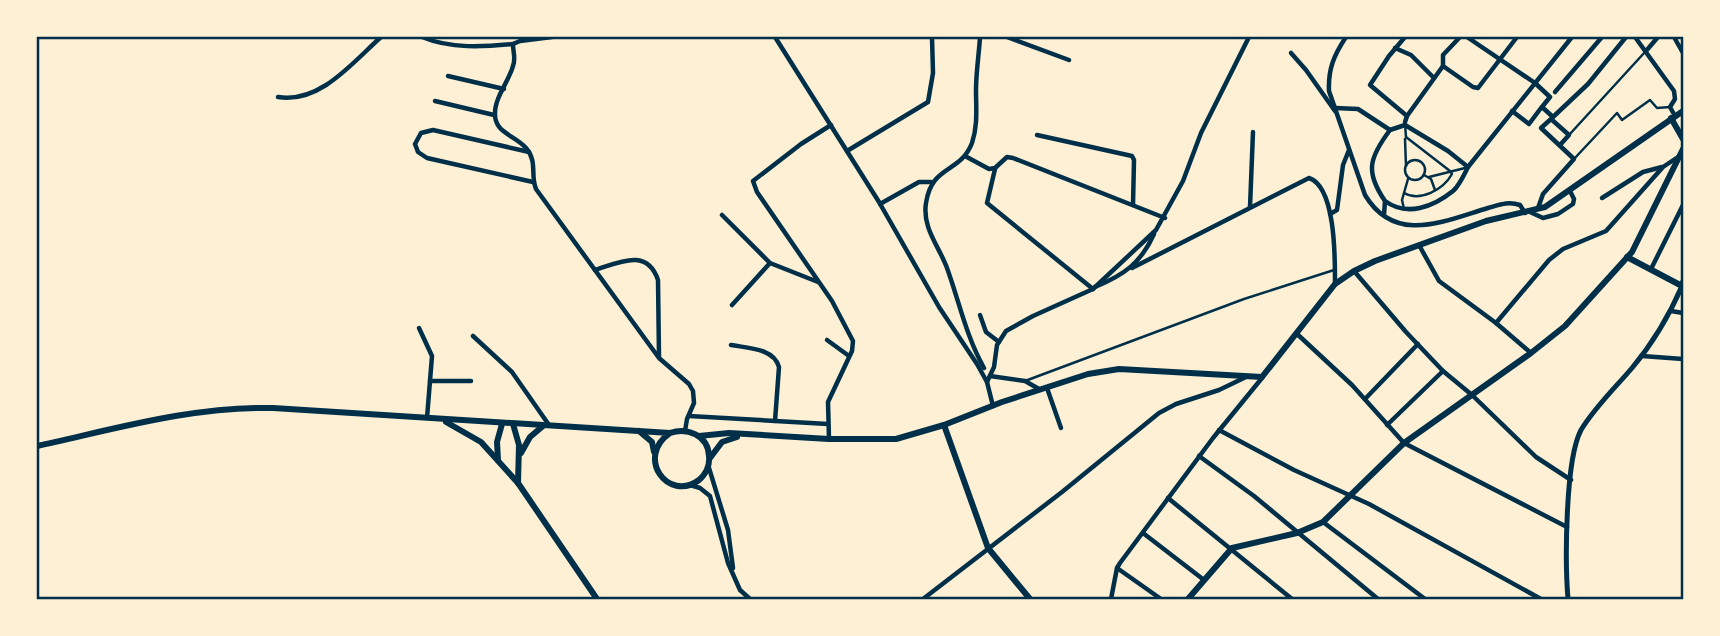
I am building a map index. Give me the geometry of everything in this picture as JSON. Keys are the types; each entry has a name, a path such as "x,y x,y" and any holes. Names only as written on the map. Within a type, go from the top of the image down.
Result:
{"main road":[{"path":"699,436 725,433 829,439 896,439 944,425 1091,372 1130,370 1262,377 1335,284 1354,271 1496,218 1538,210 1570,191 1683,111"},
{"path":"1673,117 1683,139"},
{"path":"1188,599 1232,548 1297,533 1323,522 1404,443 1565,326 1627,257 1651,217 1682,152"},
{"path":"1627,257 1683,284"},
{"path":"37,446 176,416 240,408 670,433 685,430 705,442 710,458"},
{"path":"439,420 474,437 518,482 597,599"},
{"path":"499,462 497,442 502,424"},
{"path":"513,424 520,455 518,482"},
{"path":"944,425 988,548 1030,599"},
{"path":"520,455 528,440 546,426"},
{"path":"637,430 652,442 657,470 661,476 673,484 688,485 697,481 708,466 717,446 726,440 759,435"},
{"path":"654,456 659,442 670,433"}],"street":[{"path":"278,97 301,96 320,89 381,37"},
{"path":"422,37 461,46 513,44 523,40 552,37"},
{"path":"775,37 847,150 939,307 982,369 989,370 994,367"},
{"path":"847,150 928,102 933,73 932,37"},
{"path":"980,37 976,129 965,156 932,182 925,215 928,228 946,265 993,406"},
{"path":"1007,37 1069,60"},
{"path":"1093,289 1156,230 1165,218 1183,181 1201,133 1249,37"},
{"path":"1346,37 1331,64 1329,91 1365,195 1374,208 1384,215 1401,225 1425,226 1505,203 1520,205 1528,213 1543,218 1561,212 1573,204 1570,191"},
{"path":"1405,37 1370,85 1405,121 1468,167"},
{"path":"1460,37 1443,55 1443,66 1405,121 1390,131 1373,160 1370,174 1374,185 1385,201 1396,209 1417,210 1455,190 1468,167 1572,37"},
{"path":"1467,37 1552,95"},
{"path":"1443,66 1478,88 1517,37"},
{"path":"1512,111 1529,124 1602,37"},
{"path":"1542,107 1553,117 1572,96 1588,84 1626,37"},
{"path":"1635,37 1674,91 1675,99 1670,107 1673,117"},
{"path":"1560,145 1658,37"},
{"path":"1674,37 1683,53"},
{"path":"513,44 514,63 495,115 500,130 530,152 535,166 533,182 544,201 659,358 689,384 694,403 685,430"},
{"path":"1395,48 1411,55 1434,78"},
{"path":"1291,53 1335,110 1358,109 1390,131"},
{"path":"448,76 504,89"},
{"path":"1538,210 1543,194 1617,113 1622,120 1650,100 1657,108 1670,107"},
{"path":"435,101 495,115"},
{"path":"1569,135 1551,119 1541,128 1574,159"},
{"path":"1405,121 1405,172 1408,177 1417,180 1424,175"},
{"path":"829,439 827,408 853,346 851,336 819,282 757,192 753,181 831,125"},
{"path":"530,152 433,130 421,133 415,144 418,152 427,158 533,182"},
{"path":"1250,207 1253,132"},
{"path":"1037,135 1132,156 1133,205"},
{"path":"1406,137 1451,172"},
{"path":"1331,214 1337,210 1343,165 1350,150"},
{"path":"1496,323 1549,260 1563,249 1601,234 1663,167 1682,152"},
{"path":"965,156 989,170 1007,157 1013,158 1165,218"},
{"path":"1406,166 1410,162 1420,162 1424,167 1424,175"},
{"path":"1424,175 1429,177 1468,167"},
{"path":"1602,198 1643,172 1663,167"},
{"path":"995,168 987,203 1093,289"},
{"path":"1404,193 1415,197 1435,190 1447,182 1451,172"},
{"path":"1404,209 1408,177"},
{"path":"1429,177 1435,190"},
{"path":"987,382 994,367 999,342 1011,327 1093,289 1309,178 1321,186 1331,214 1335,284"},
{"path":"879,203 919,182 932,182"},
{"path":"1384,215 1385,201"},
{"path":"1650,270 1683,205"},
{"path":"722,215 769,263 819,282"},
{"path":"1132,268 1150,244 1156,230"},
{"path":"1150,244 1157,256"},
{"path":"1419,245 1437,279 1531,353"},
{"path":"595,270 634,259 643,262 656,274 659,358"},
{"path":"732,305 769,263"},
{"path":"1025,381 1244,299 1335,270"},
{"path":"1354,271 1443,370 1533,455 1570,480"},
{"path":"1568,599 1566,565 1570,480 1581,430 1641,356 1671,311 1683,284"},
{"path":"1671,311 1683,313"},
{"path":"980,315 986,332 999,342"},
{"path":"418,328 432,356 426,419"},
{"path":"1296,333 1365,400 1404,443 1568,527"},
{"path":"473,336 512,372 546,426"},
{"path":"827,340 849,356"},
{"path":"1365,400 1418,344"},
{"path":"731,345 772,355 777,360 779,367 775,421"},
{"path":"1641,356 1683,359"},
{"path":"1387,425 1443,370"},
{"path":"990,376 1025,381 1043,388 1061,428"},
{"path":"923,599 1159,413 1248,376"},
{"path":"1111,599 1117,568 1199,456 1262,377"},
{"path":"430,381 471,382"},
{"path":"689,416 828,424"},
{"path":"1219,430 1350,496 1541,599"},
{"path":"1199,456 1254,496 1378,599"},
{"path":"708,466 728,530 734,576"},
{"path":"688,485 700,488 710,496 734,576 740,590 750,599"},
{"path":"1168,498 1292,599"},
{"path":"1323,522 1425,599"},
{"path":"1143,533 1204,580"},
{"path":"1117,568 1161,599"},
{"path":"933,592 939,599"}]}
